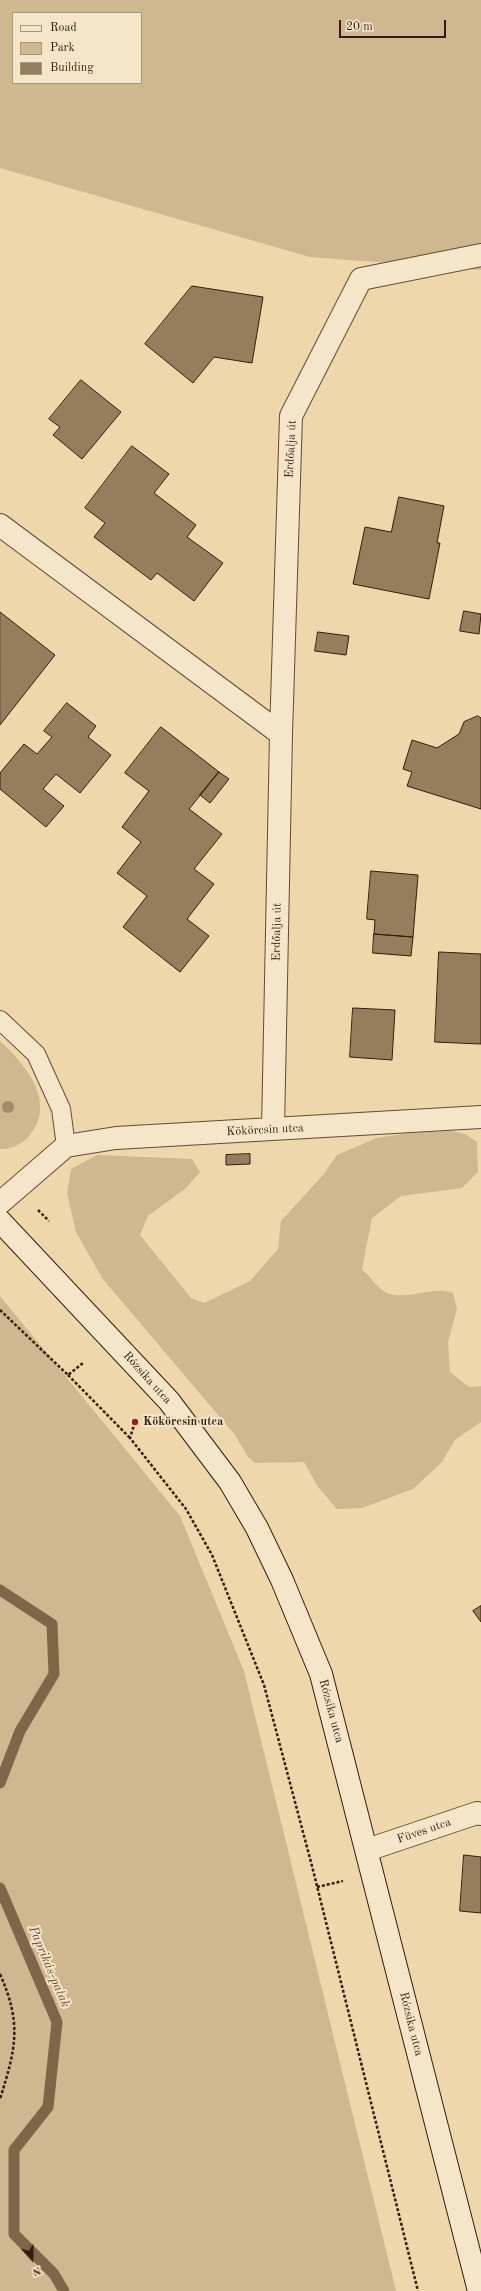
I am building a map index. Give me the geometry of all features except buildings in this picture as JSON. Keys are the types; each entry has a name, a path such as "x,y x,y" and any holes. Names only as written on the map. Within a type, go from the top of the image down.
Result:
{"street":[{"name":"Erdőalja út","path":"273,1129 281,734 291,416 361,279 481,255"},
{"path":"0,525 281,734"},
{"name":"Kökörcsin utca","path":"66,1146 116,1138 481,1117"},
{"path":"0,1203 66,1146"},
{"name":"Rózsika utca","path":"0,1221 169,1401 230,1482 257,1528 292,1600 321,1674 479,2291"},
{"name":"Füves utca","path":"367,1850 480,1813"}],"lane":[{"path":"0,1020 36,1054 61,1109 66,1146"}],"path":[{"path":"0,1310 68,1375 130,1438 186,1509 212,1554 264,1685 312,1866 418,2291"},
{"path":"68,1375 83,1363"},
{"path":"130,1438 135,1422"},
{"path":"0,1974 8,1993 16,2026 0,2099"}],"green space":[{"path":"0,0 481,0 481,270 310,257 0,168"},
{"path":"0,1041 10,1050 28,1072 35,1085 39,1098 40,1110 37,1123 29,1136 23,1142 8,1149 0,1149"},
{"path":"451,1131 465,1134 477,1142 478,1172 462,1188 401,1196 372,1218 362,1269 381,1289 387,1293 404,1295 445,1291 453,1293 457,1309 448,1342 450,1372 469,1387 481,1386 481,1422 455,1440 442,1462 413,1489 362,1508 337,1509 318,1487 304,1462 255,1463 248,1457 235,1435 102,1278 76,1232 67,1193 71,1169 97,1155 192,1159 200,1172 186,1188 148,1216 140,1235 191,1298 204,1303 250,1281 278,1249 281,1221 323,1175 337,1155 377,1138 408,1133"},
{"path":"0,1296 180,1516 244,1671 396,2291 0,2291"}],"waterway":[{"name":"Paprikás-patak","path":"0,1590 52,1624 54,1674 20,1731 0,1783"},
{"name":"Paprikás-patak","path":"0,1888 57,2022 48,2107 14,2150 14,2234 54,2274 64,2291"}],"place":[{"name":"Kökörcsin utca","path":"135,1422"}]}
